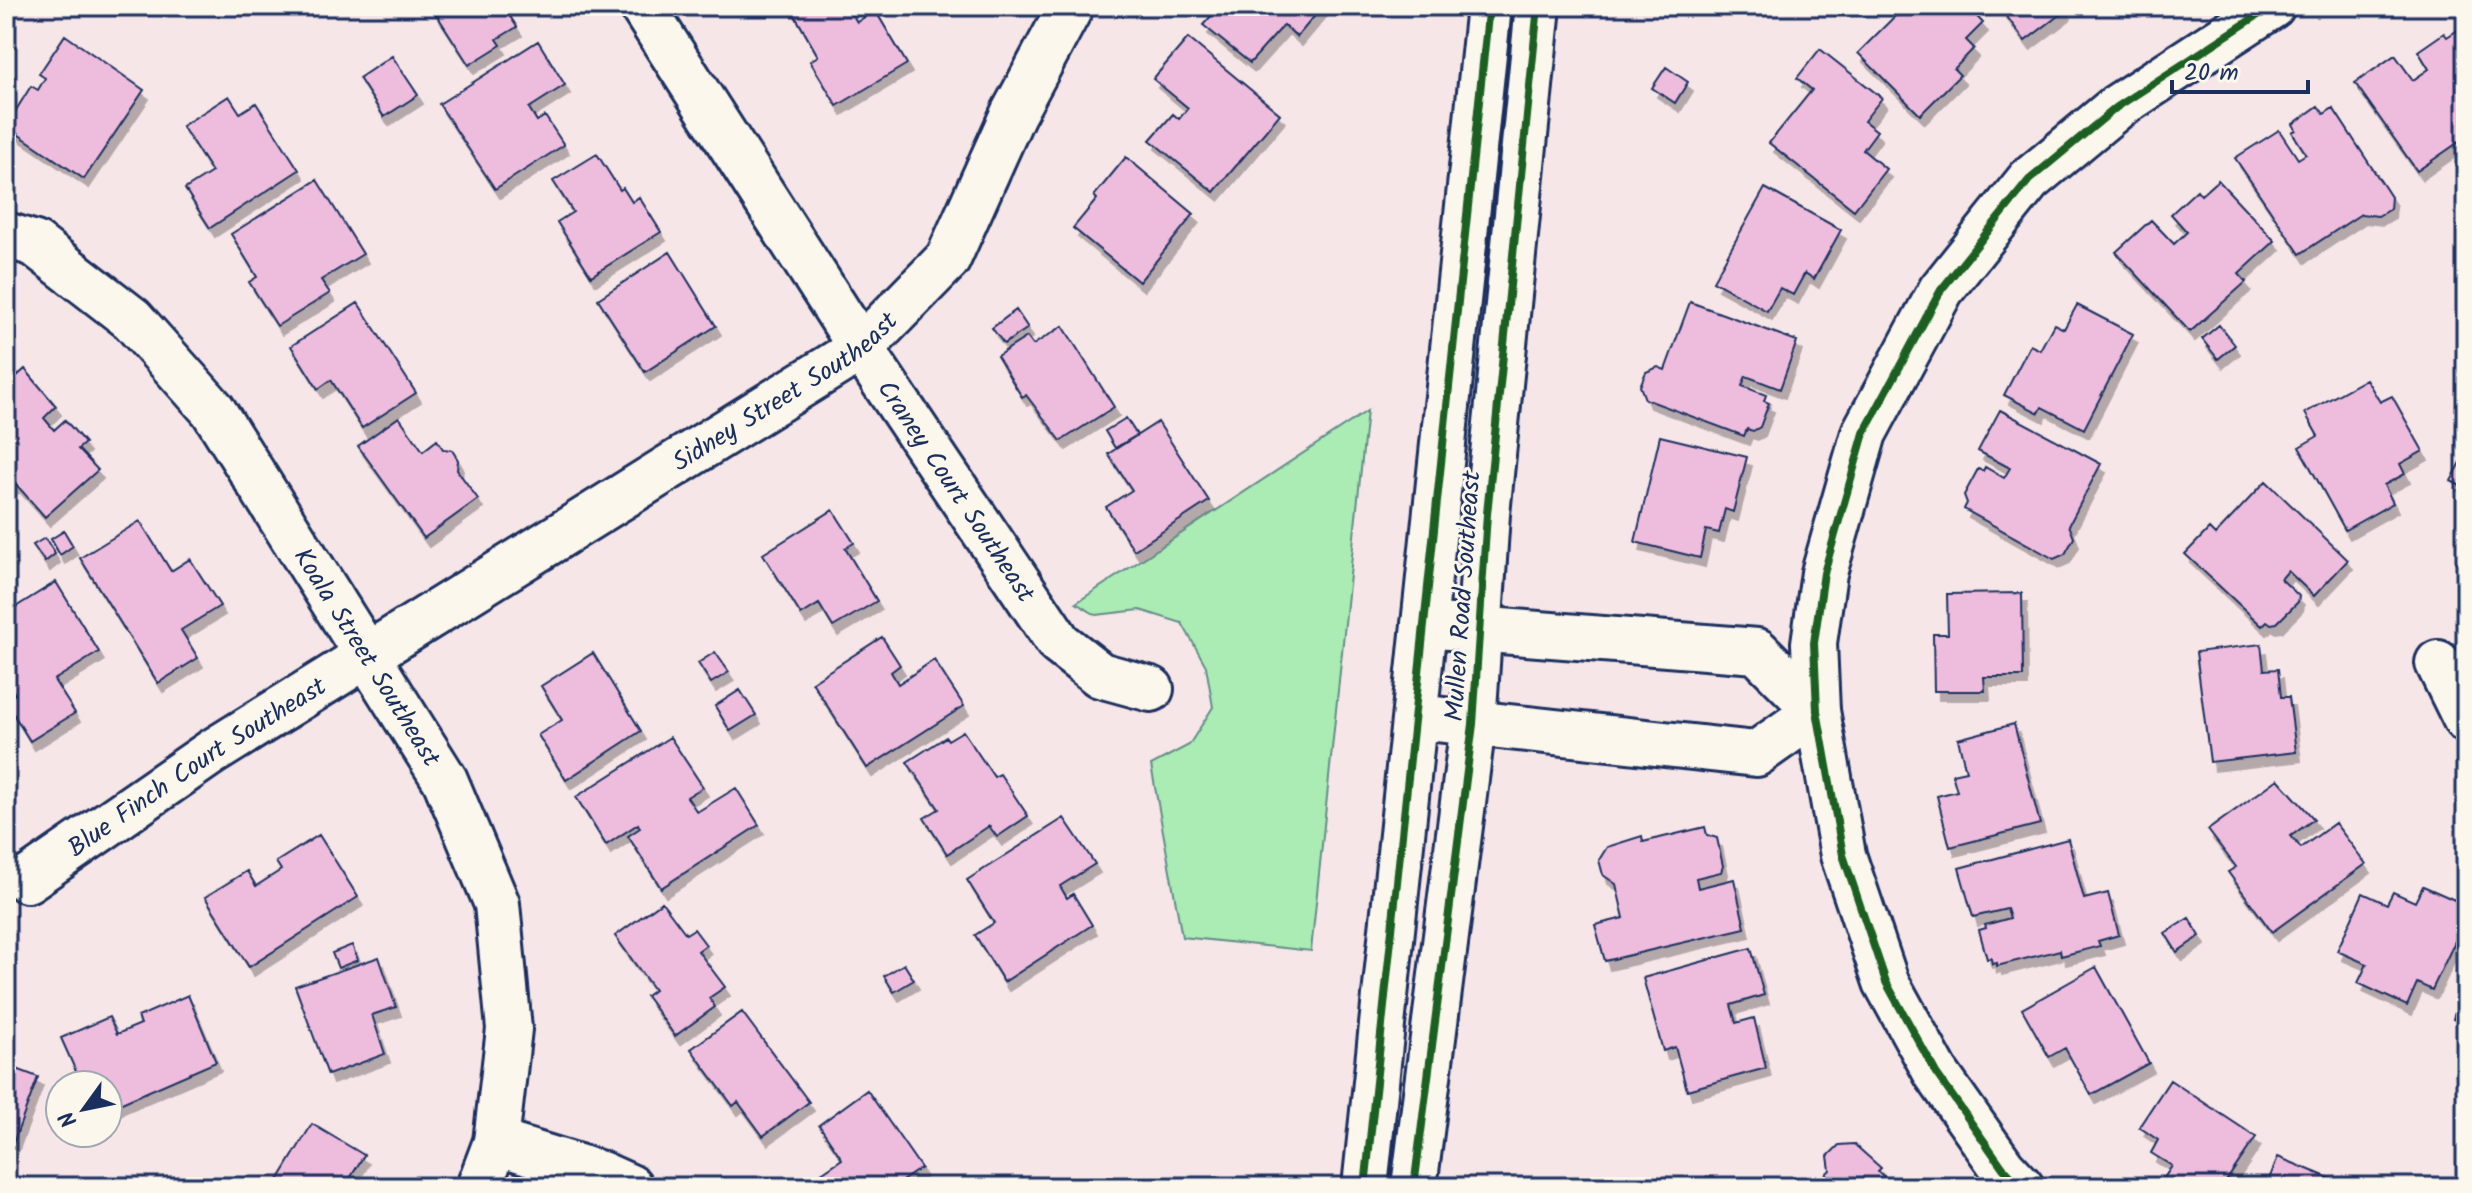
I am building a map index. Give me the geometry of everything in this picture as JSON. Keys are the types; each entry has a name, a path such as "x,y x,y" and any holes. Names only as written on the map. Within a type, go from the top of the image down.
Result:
{"street":[{"name":"Craney Court Southeast","path":"642,6 861,348 1059,643 1100,675 1151,689"},
{"name":"Sidney Street Southeast","path":"367,654 861,348 948,259 1013,114 1071,6"},
{"name":"Mullen Road Southeast","path":"1365,1187 1417,717 1489,6"},
{"name":"Mullen Road Southeast","path":"1414,1187 1473,724 1488,498 1538,6"},
{"path":"2021,1187 2003,1168 1936,1073 1886,982 1843,855 1817,711 1814,643 1824,573 1864,433 1941,290 2029,180 2117,107 2272,6"},
{"name":"Koala Street Southeast","path":"6,235 35,244 132,319 213,410 445,780 497,904 509,1029 496,1142 479,1187"},
{"path":"1424,625 1757,651 1817,711"},
{"name":"Blue Finch Court Southeast","path":"27,880 212,752 367,654"},
{"path":"2438,663 2466,720"},
{"path":"1417,717 1756,754 1817,711"},
{"path":"496,1142 601,1174 630,1187"}],"green space":[{"path":"1367,411 1311,951 1182,937 1151,765 1189,745 1213,707 1206,666 1182,623 1140,610 1096,615 1076,603"}],"building":[{"path":"431,6 509,6 505,9 517,27 497,39 501,45 469,65"},
{"path":"807,6 847,6 857,22 875,10 907,64 837,106 810,61 818,56 794,14"},
{"path":"1220,6 1323,6 1297,37 1284,25 1250,63 1203,25"},
{"path":"1905,6 1967,6 1983,23 1966,40 1974,48 1954,69 1960,75 1920,115 1858,53"},
{"path":"1999,6 2063,6 2066,10 2025,41"},
{"path":"2464,26 2466,137 2417,171 2355,83 2395,55 2413,80 2429,69 2418,51 2444,33 2447,37"},
{"path":"65,35 144,90 84,179 6,126 31,86 38,90 45,78 39,74"},
{"path":"1188,38 1280,114 1214,192 1150,140 1173,114 1179,119 1188,108 1153,79"},
{"path":"538,41 565,85 529,108 537,121 545,116 564,145 495,189 439,104"},
{"path":"1820,49 1882,98 1864,121 1877,131 1863,150 1886,169 1854,210 1769,143 1812,90 1797,78"},
{"path":"392,56 418,95 384,117 359,78"},
{"path":"1666,67 1688,82 1675,103 1652,88"},
{"path":"229,96 240,113 256,103 299,170 210,228 185,189 212,172 182,126"},
{"path":"2318,106 2324,114 2333,108 2391,197 2390,209 2378,216 2361,214 2300,254 2235,158 2279,130 2298,159 2306,154 2292,132 2296,130 2293,124"},
{"path":"597,154 620,190 623,188 632,202 639,197 661,232 591,276 557,222 573,212 553,181"},
{"path":"1126,157 1194,214 1139,282 1073,228"},
{"path":"317,180 363,254 321,280 330,293 277,326 249,282 257,277 231,234"},
{"path":"2218,180 2275,241 2239,274 2246,282 2190,332 2116,252 2151,220 2174,244 2187,232 2171,214 2197,190 2201,195"},
{"path":"1765,188 1841,230 1814,279 1805,273 1793,295 1780,288 1767,311 1713,281"},
{"path":"670,252 716,326 645,372 598,299"},
{"path":"1690,302 1797,341 1780,389 1746,376 1742,386 1766,395 1764,401 1769,403 1760,427 1753,431 1747,429 1744,436 1645,399 1640,386 1646,372 1658,367 1665,370"},
{"path":"358,303 416,393 362,428 331,380 318,389 291,346"},
{"path":"2077,305 2133,334 2084,429 2042,407 2039,413 2004,395 2030,345 2040,350 2054,324 2064,329"},
{"path":"1016,310 1028,328 1004,344 992,328"},
{"path":"2219,325 2235,345 2218,359 2202,339"},
{"path":"1063,326 1114,407 1061,441 1026,395 1022,397 997,356 1027,337 1033,345"},
{"path":"25,369 56,406 44,418 54,430 65,420 85,443 78,449 98,470 45,517 15,483 6,490 6,386"},
{"path":"2366,379 2380,402 2392,396 2423,451 2400,464 2405,474 2384,485 2393,503 2345,530 2299,447 2318,436 2305,413"},
{"path":"2000,410 2101,464 2069,525 2074,538 2065,554 2054,559 1964,509 1967,503 1964,495 1978,469 1983,471 1985,467 2004,478 2010,468 1978,451"},
{"path":"399,417 423,451 437,440 443,449 452,450 458,460 457,470 478,499 424,538 358,446"},
{"path":"1126,418 1137,435 1115,448 1105,431"},
{"path":"1158,422 1209,501 1134,550 1106,507 1132,490 1108,454"},
{"path":"1660,436 1747,457 1733,512 1725,509 1719,533 1706,530 1700,558 1635,542"},
{"path":"2466,453 2466,489 2451,481"},
{"path":"2266,481 2348,560 2314,596 2288,571 2281,579 2299,596 2298,602 2277,623 2267,621 2262,626 2185,554 2209,529 2215,535"},
{"path":"833,510 854,543 845,548 877,601 833,627 819,604 801,615 763,554"},
{"path":"140,521 171,571 190,559 220,606 181,630 198,658 158,683 80,558"},
{"path":"64,531 73,546 60,555 51,539"},
{"path":"45,538 55,554 45,562 33,545"},
{"path":"56,582 99,652 54,680 75,713 30,741 6,702 15,694 6,679 6,613"},
{"path":"2022,593 2023,677 1984,677 1985,691 1934,691 1933,634 1948,634 1947,594"},
{"path":"882,637 900,665 891,672 898,684 934,660 964,706 867,768 812,682"},
{"path":"2261,644 2264,670 2278,669 2281,697 2289,697 2296,752 2210,762 2196,652"},
{"path":"715,652 729,672 711,683 698,663"},
{"path":"593,653 641,731 566,780 538,735 562,720 541,686"},
{"path":"740,690 756,715 730,731 715,706"},
{"path":"2014,724 2040,824 1950,847 1937,796 1957,791 1952,774 1966,771 1958,739"},
{"path":"963,731 994,777 1000,774 1028,816 997,837 989,826 947,854 924,818 939,809 907,762 946,737 948,740"},
{"path":"670,737 703,787 687,797 697,812 736,788 759,825 661,888 628,836 640,828 638,824 606,845 576,797"},
{"path":"2278,779 2314,819 2291,836 2301,848 2335,823 2366,864 2272,932 2228,872 2236,867 2208,830"},
{"path":"1064,818 1095,864 1060,886 1067,898 1073,894 1092,925 1004,982 975,935 994,923 967,880"},
{"path":"1705,827 1707,835 1717,838 1723,866 1721,872 1696,878 1698,888 1734,879 1745,928 1605,961 1595,925 1624,918 1616,884 1603,875 1599,860 1607,847 1642,836 1643,842"},
{"path":"319,835 358,897 249,967 205,897 247,871 256,886 281,870 276,862"},
{"path":"2068,839 2084,899 2108,893 2119,935 2098,941 2100,946 2061,956 2060,950 1997,966 1997,963 1992,964 1991,958 1987,959 1979,930 1986,928 1985,925 2010,918 2007,909 1973,917 1959,868"},
{"path":"2423,886 2466,905 2466,918 2432,990 2417,983 2407,1006 2358,983 2367,964 2337,951 2363,893 2387,904 2393,892 2415,902"},
{"path":"662,902 686,934 694,929 706,945 698,951 725,987 709,998 715,1007 675,1036 646,996 654,990 615,936"},
{"path":"2189,918 2200,936 2177,952 2165,933"},
{"path":"352,945 358,960 338,968 332,953"},
{"path":"1751,948 1764,995 1731,1005 1736,1023 1754,1018 1766,1068 1687,1090 1675,1047 1663,1051 1643,978"},
{"path":"379,957 396,1007 372,1015 385,1054 328,1075 295,986"},
{"path":"904,964 914,980 894,992 884,976"},
{"path":"2096,967 2149,1063 2091,1095 2065,1048 2049,1057 2022,1009"},
{"path":"2466,968 2466,1023 2453,1019"},
{"path":"188,995 216,1062 124,1102 124,1069 75,1069 61,1038 109,1017 117,1034 141,1024 138,1017"},
{"path":"742,1012 809,1102 763,1136 738,1102 733,1106 691,1049"},
{"path":"6,1065 38,1077 9,1154 6,1153"},
{"path":"2170,1080 2256,1137 2222,1187 2165,1187 2160,1184 2172,1166 2151,1153 2158,1140 2139,1127"},
{"path":"867,1090 921,1168 893,1187 828,1187 820,1174 842,1159 819,1125"},
{"path":"312,1124 364,1155 345,1187 274,1187"},
{"path":"1854,1144 1881,1168 1878,1171 1894,1187 1813,1187 1830,1170 1828,1156 1839,1145"},
{"path":"2278,1157 2351,1187 2266,1187"}],"cycle path":[{"path":"1365,1187 1489,6"},
{"path":"1414,1187 1473,724 1487,514 1538,6"},
{"path":"2021,1187 2003,1168 1936,1073 1886,982 1843,855 1817,711 1814,643 1824,573 1864,433 1941,290 2029,180 2117,107 2272,6"}]}
